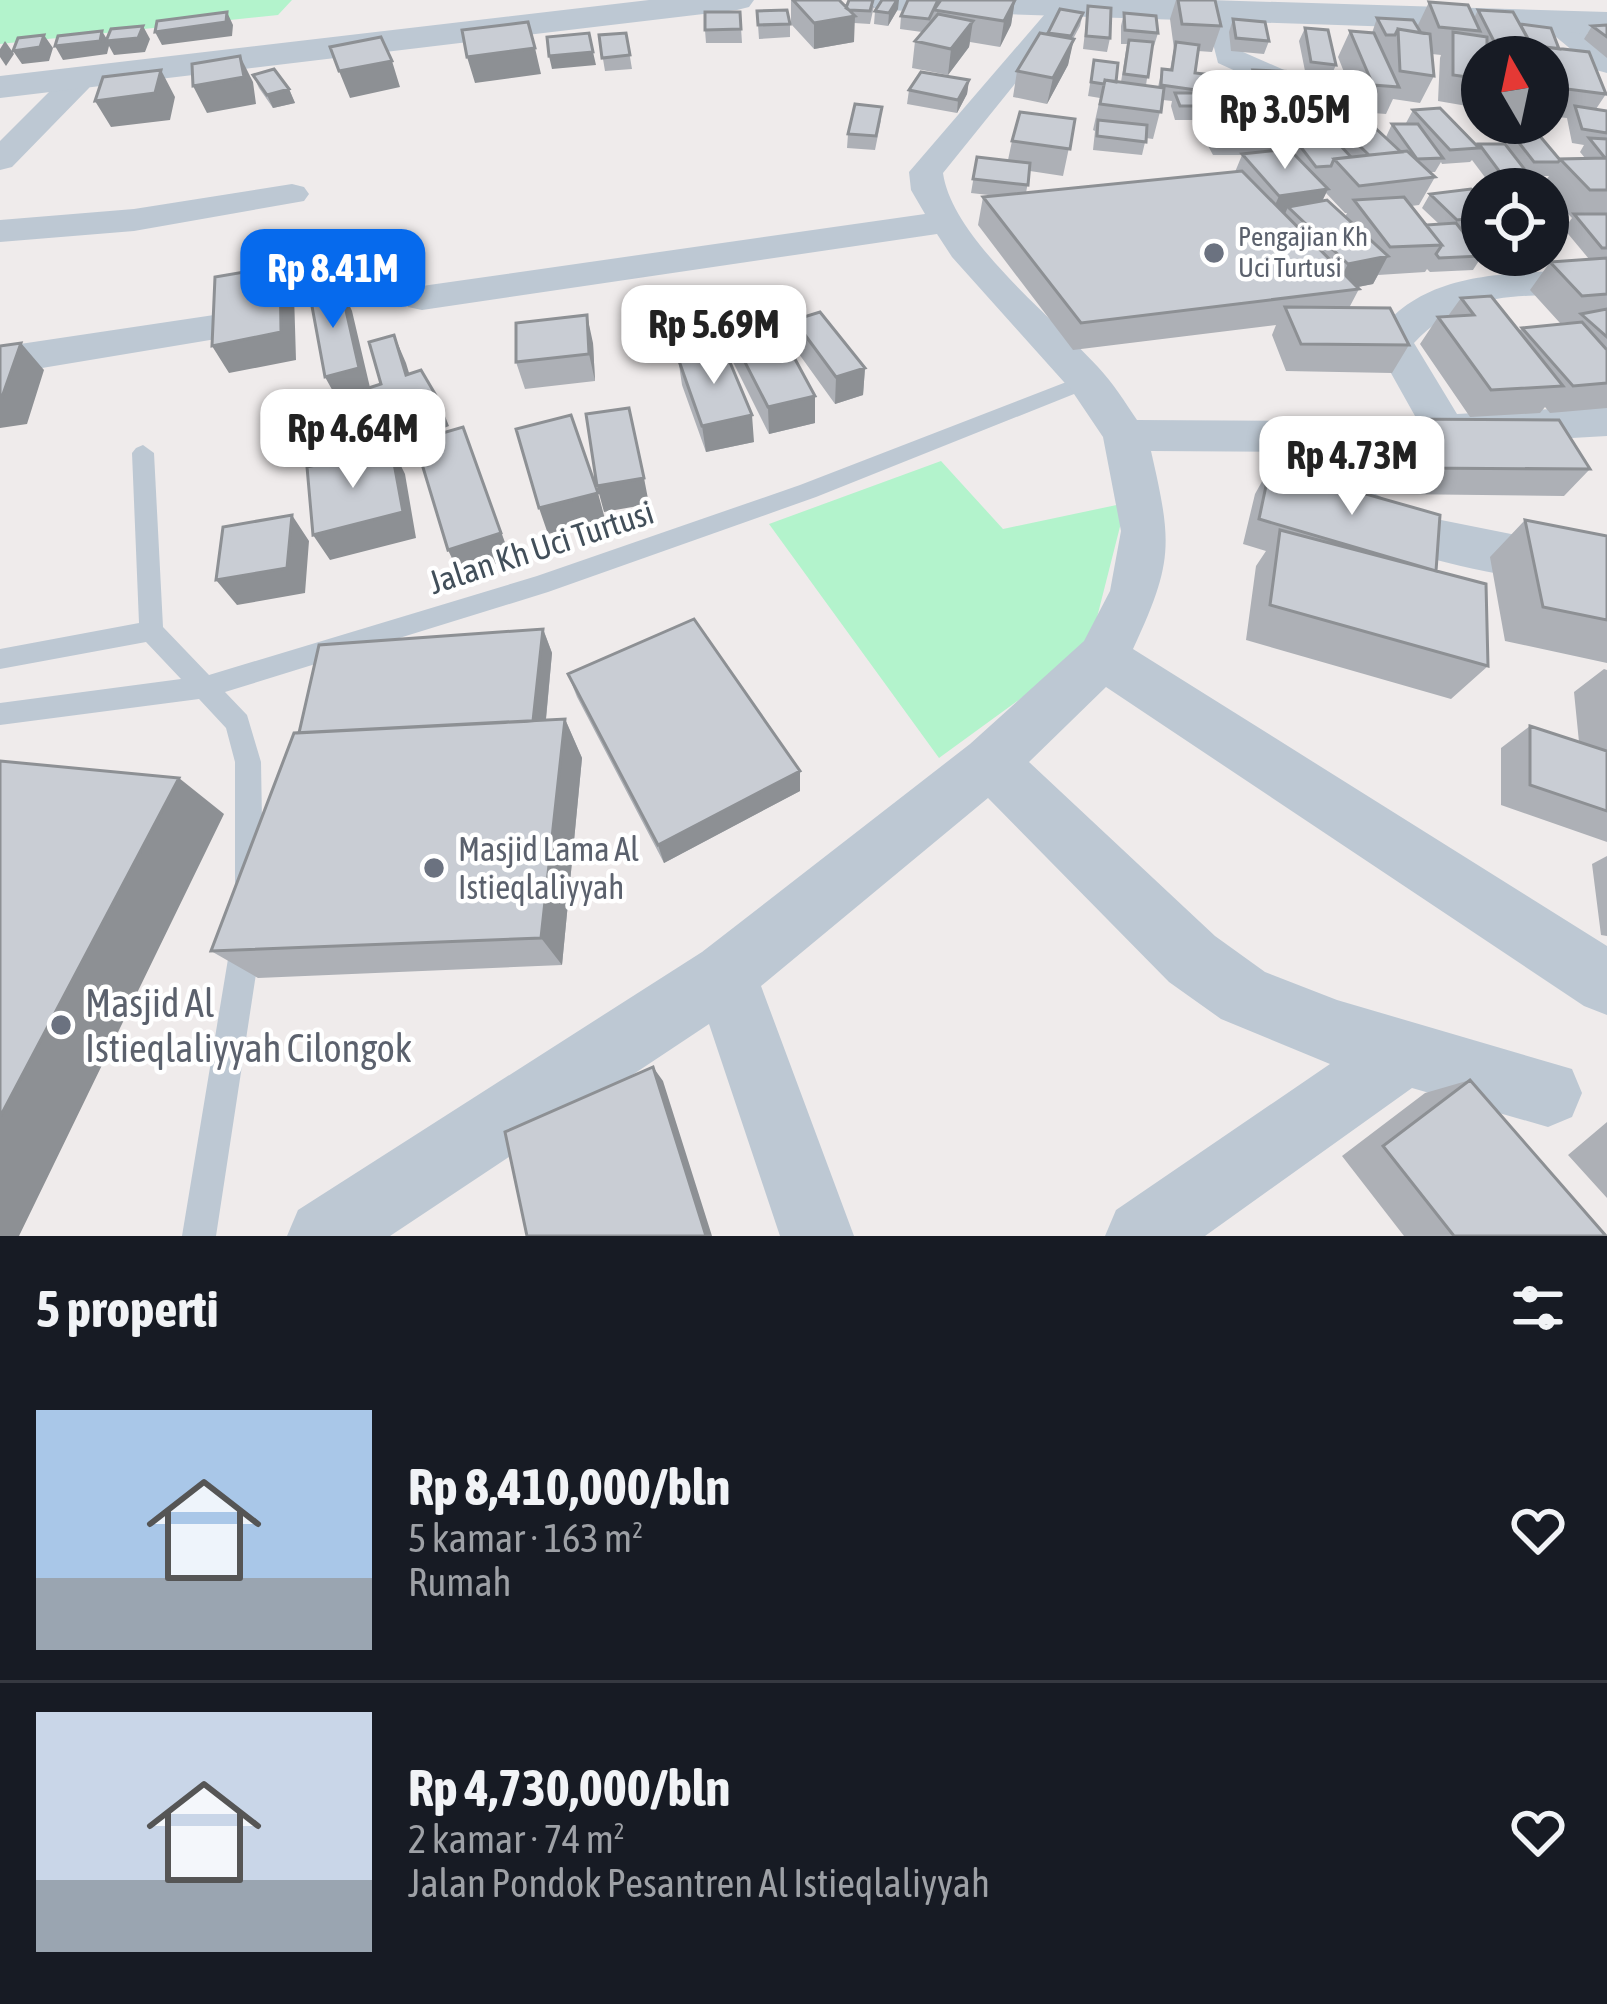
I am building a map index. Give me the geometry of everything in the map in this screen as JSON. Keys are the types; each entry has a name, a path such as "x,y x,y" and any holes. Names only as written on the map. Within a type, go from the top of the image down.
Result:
{"street":[{"path":"10,86 737,0"},
{"path":"882,0 1063,8 1154,4 1219,12 1607,23"},
{"path":"324,1236 725,975 990,762 1103,657 1135,591 1145,531 1125,435 1087,381 965,250 928,190 926,172 1063,8"},
{"path":"1219,12 1228,57 1323,99 1363,136"},
{"path":"1554,21 1607,64"},
{"path":"0,160 78,81"},
{"path":"0,231 134,220 292,194"},
{"path":"422,298 946,222"},
{"path":"1444,431 1393,341 1425,308 1466,290 1589,281"},
{"path":"0,361 214,328"},
{"path":"1125,435 1319,436 1607,421"},
{"path":"1319,436 1352,502 1373,516 1423,535 1607,573"},
{"path":"1103,657 1607,982"},
{"path":"990,762 1192,959 1244,996 1337,1033 1548,1093"},
{"path":"725,975 818,1236"},
{"path":"1142,1236 1406,1052"}],"lane":[{"name":"Jalan Kh Uci Turtusi","path":"0,714 205,687 540,585 808,491 1087,381"},
{"path":"143,453 151,631 238,723 248,762 246,948 199,1236"},
{"path":"0,658 151,631"}],"green space":[{"path":"0,0 292,0 278,15 0,44"},
{"path":"941,461 1003,529 1126,503 1089,649 939,758 769,524"}],"building":[{"path":"793,0 839,0 855,16 814,23"},
{"path":"849,0 873,0 870,11 849,10"},
{"path":"882,0 897,0 889,13 875,11"},
{"path":"908,0 938,0 929,19 901,16"},
{"path":"941,0 1015,0 1004,21 934,10"},
{"path":"1178,0 1215,0 1221,26 1182,24"},
{"path":"1429,2 1468,5 1480,31 1439,27"},
{"path":"1088,6 1111,8 1110,38 1086,36"},
{"path":"1060,9 1083,13 1071,36 1048,33"},
{"path":"787,10 790,24 758,25 757,11"},
{"path":"1478,10 1513,12 1526,36 1491,36"},
{"path":"227,12 226,22 155,32 157,21"},
{"path":"705,12 740,12 741,29 705,30"},
{"path":"1124,13 1156,16 1158,33 1125,30"},
{"path":"938,14 973,21 951,49 915,41"},
{"path":"1377,18 1413,20 1421,33 1398,29 1395,35 1386,35"},
{"path":"1233,19 1265,22 1269,41 1236,38"},
{"path":"528,22 535,48 467,57 462,30"},
{"path":"1520,24 1551,28 1554,36 1527,36"},
{"path":"143,26 138,38 106,41 111,29"},
{"path":"1305,28 1328,30 1336,65 1311,62"},
{"path":"1398,29 1430,34 1434,76 1400,71"},
{"path":"102,31 100,41 55,46 58,36"},
{"path":"1350,31 1374,33 1399,87 1373,85"},
{"path":"1453,32 1480,36 1461,36 1461,76 1453,75"},
{"path":"589,33 593,52 549,56 547,37"},
{"path":"626,33 630,55 602,58 599,35"},
{"path":"1040,33 1074,39 1053,78 1017,71"},
{"path":"44,35 40,47 13,51 18,38"},
{"path":"381,37 392,61 339,71 330,47"},
{"path":"1129,40 1153,42 1148,77 1124,74"},
{"path":"1176,42 1199,45 1195,73 1205,74 1203,91 1161,85 1162,69 1172,70"},
{"path":"1569,50 1589,52 1606,94 1569,89"},
{"path":"240,56 244,77 193,86 192,64"},
{"path":"1094,60 1118,63 1116,82 1091,82"},
{"path":"274,69 289,89 267,95 253,75"},
{"path":"161,70 155,93 95,101 103,77"},
{"path":"1253,70 1299,72 1302,79 1262,78 1259,85"},
{"path":"921,72 969,80 958,100 909,90"},
{"path":"1262,78 1322,79 1334,100 1272,99"},
{"path":"1105,80 1164,88 1161,112 1100,104"},
{"path":"1175,93 1220,93 1222,98 1206,98 1204,106 1180,106"},
{"path":"1244,97 1263,128 1223,128 1206,98"},
{"path":"855,104 882,107 876,136 848,134"},
{"path":"1575,106 1607,111 1607,133 1582,129"},
{"path":"1440,108 1461,130 1461,144 1479,148 1450,150 1413,110"},
{"path":"1020,112 1075,119 1070,149 1012,141"},
{"path":"1256,115 1284,116 1296,139 1264,138"},
{"path":"1322,116 1336,137 1306,137 1293,117"},
{"path":"1098,120 1147,125 1146,142 1097,136"},
{"path":"1392,124 1418,124 1443,158 1417,159"},
{"path":"1372,125 1401,152 1369,155 1341,128"},
{"path":"1589,138 1607,139 1607,158 1605,158"},
{"path":"1338,143 1351,157 1334,159 1331,166 1316,167 1300,146"},
{"path":"1479,144 1505,144 1524,168 1497,168"},
{"path":"1520,144 1547,144 1560,160 1558,162 1534,162"},
{"path":"1289,149 1328,189 1279,196 1242,154"},
{"path":"1407,151 1435,177 1359,186 1334,159"},
{"path":"977,157 1030,163 1028,185 973,179"},
{"path":"1607,158 1607,190 1590,190 1560,159"},
{"name":"Pengajian Kh Uci Turtusi","path":"1242,171 1359,289 1081,323 983,197"},
{"path":"1461,190 1461,220 1457,220 1430,194"},
{"path":"1404,197 1442,245 1390,247 1354,200"},
{"path":"1327,200 1388,256 1348,264 1288,207"},
{"path":"1574,214 1607,214 1607,248 1602,248"},
{"path":"1456,223 1461,229 1461,257 1439,258 1436,254 1442,245 1426,225"},
{"path":"1607,258 1607,294 1582,296 1563,276 1569,276 1569,261"},
{"path":"280,266 281,332 212,346 215,277"},
{"path":"340,284 359,368 325,377 309,290"},
{"path":"1491,296 1563,386 1491,390 1438,317 1474,315 1461,298"},
{"path":"1285,307 1390,308 1409,345 1301,344"},
{"path":"1607,309 1607,337 1581,314"},
{"path":"820,312 865,368 836,377 794,320"},
{"path":"587,315 589,354 516,362 516,323"},
{"path":"1582,322 1607,350 1607,383 1573,386 1522,328"},
{"path":"776,324 815,396 768,407 731,335"},
{"path":"394,335 406,375 421,370 438,399 356,429 341,397 381,384 369,342"},
{"path":"21,343 2,397 0,397 0,346"},
{"path":"724,348 752,415 702,426 678,358"},
{"path":"629,408 644,478 597,486 586,414"},
{"path":"571,415 598,493 539,508 516,429"},
{"path":"1390,419 1559,420 1590,469 1414,468"},
{"path":"463,427 501,533 448,550 415,441"},
{"path":"391,447 403,512 313,535 307,467"},
{"path":"1270,467 1440,515 1436,571 1259,519"},
{"path":"292,515 287,568 216,580 223,527"},
{"path":"1525,520 1607,536 1607,620 1543,607"},
{"path":"1280,530 1486,584 1488,666 1270,605"},
{"path":"694,619 800,771 658,845 568,674"},
{"path":"543,629 533,721 299,733 319,645"},
{"name":"Masjid Lama Al Istieqlaliyyah","path":"565,719 541,938 211,951 294,733"},
{"path":"1530,726 1607,751 1607,811 1530,785"},
{"path":"0,761 179,778 0,1117"},
{"path":"653,1067 706,1236 527,1236 505,1132"},
{"path":"1470,1080 1606,1236 1454,1236 1383,1146"}],"place":[{"name":"Pengajian Kh Uci Turtusi","path":"1214,253"},
{"name":"Masjid Lama Al Istieqlaliyyah","path":"434,868"},
{"name":"Masjid Al Istieqlaliyyah Cilongok","path":"61,1025"}]}
